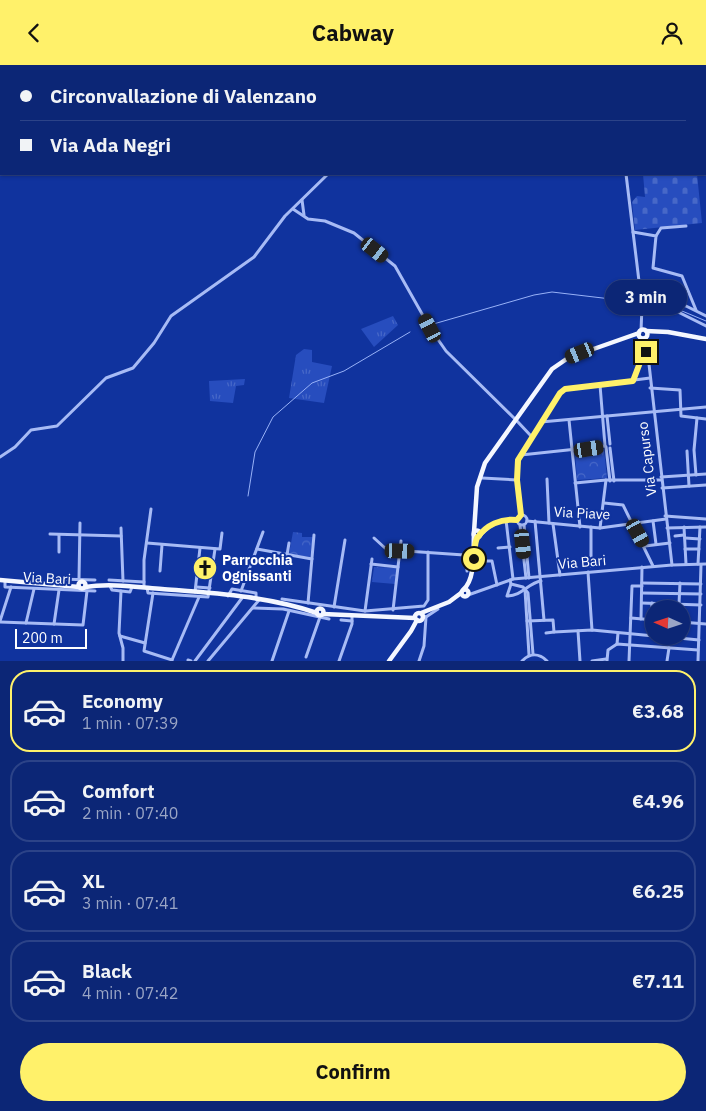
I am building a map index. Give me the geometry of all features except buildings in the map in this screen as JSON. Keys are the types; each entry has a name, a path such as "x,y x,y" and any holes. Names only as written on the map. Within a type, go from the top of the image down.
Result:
{"main road":[{"path":"466,593 477,533 482,478 491,458 532,396 560,362 580,353 654,331 706,339"},
{"path":"477,533 476,497 480,474 488,457 516,420"},
{"name":"Via Bari","path":"2,580 82,585 95,588 110,586 120,589 131,585 195,589 320,612 330,616 352,618 420,617 466,593"},
{"name":"Via Bari","path":"420,617 466,593"},
{"path":"389,661 420,617"}],"street":[{"path":"0,457 15,447 30,430 57,426 106,377 133,368 154,343 171,317 254,257 293,209 327,175"},
{"name":"Via Capurso","path":"626,175 642,306 643,334 672,565"},
{"path":"302,200 304,216"},
{"path":"293,209 304,216 339,225 354,233 394,265 430,328 446,351 532,437"},
{"path":"686,226 661,228 656,236 653,268 682,276 696,310"},
{"path":"633,232 656,236"},
{"path":"641,298 670,302 696,310 706,316"},
{"path":"642,306 674,311 705,326"},
{"path":"633,381 646,351"},
{"path":"522,525 526,521 525,517 521,515 517,480 517,465 520,455 565,389 650,378"},
{"path":"600,385 611,473 600,528"},
{"path":"650,388 680,390 682,417 706,419"},
{"path":"541,422 706,407"},
{"path":"696,475 694,450 697,418"},
{"path":"569,420 580,527"},
{"path":"520,455 572,452 607,446"},
{"path":"687,451 689,486"},
{"path":"575,483 661,479 706,474"},
{"path":"482,478 517,480"},
{"path":"546,479 560,575"},
{"path":"662,488 706,485"},
{"path":"604,503 623,505 654,566"},
{"path":"151,509 145,586 148,592 153,593 144,651 172,661 199,597"},
{"path":"517,520 521,515"},
{"name":"Via Piave","path":"526,521 600,528 653,521 666,517 706,519"},
{"path":"506,520 510,547 511,581 507,596 514,596 541,579"},
{"path":"477,533 492,524 506,520 517,520 522,525 528,578"},
{"path":"535,521 544,620"},
{"path":"653,521 656,544"},
{"path":"11,587 0,622 82,625 80,523"},
{"path":"591,527 591,566"},
{"path":"684,527 686,564"},
{"path":"698,661 700,605 703,586 699,565 700,527"},
{"path":"667,528 706,527"},
{"path":"121,528 119,636 123,648 123,661"},
{"path":"241,591 263,532"},
{"path":"147,543 221,549 222,533"},
{"path":"50,534 121,536"},
{"path":"59,535 59,551"},
{"path":"308,603 314,535"},
{"path":"674,536 700,539"},
{"path":"374,538 384,548 400,551 464,555 471,561 492,561 497,585"},
{"path":"334,607 345,540"},
{"path":"393,610 401,541"},
{"path":"287,555 289,543"},
{"path":"645,546 670,543"},
{"path":"160,571 162,545"},
{"path":"498,548 510,547"},
{"path":"195,589 200,548"},
{"path":"210,591 215,549"},
{"path":"257,549 312,559"},
{"path":"685,549 699,549"},
{"name":"Via Bari","path":"252,608 320,612 334,607 382,611 426,605 428,596 428,552"},
{"path":"365,611 372,559"},
{"path":"467,571 471,561"},
{"path":"371,564 398,567"},
{"name":"Via Bari","path":"466,593 476,593 497,585 528,578 541,579 560,575 654,566 706,564"},
{"path":"641,619 642,567"},
{"path":"588,573 592,630"},
{"name":"Via Bari","path":"58,579 82,585"},
{"name":"Via Bari","path":"2,580 5,586 59,590 95,580"},
{"name":"Via Bari","path":"109,580 121,581 131,585"},
{"path":"511,581 525,589 528,593 531,655"},
{"path":"19,582 19,588"},
{"path":"629,661 632,586 680,583 703,586"},
{"path":"679,600 680,583"},
{"path":"26,623 34,589"},
{"name":"Via Bari","path":"230,596 231,589 257,593 257,600"},
{"path":"54,624 59,590"},
{"name":"Via Bari","path":"153,593 208,597 210,591"},
{"path":"642,593 706,593"},
{"path":"230,596 237,603"},
{"path":"191,661 242,598"},
{"name":"Via Bari","path":"282,599 308,603 320,612"},
{"path":"208,661 257,600"},
{"path":"690,605 700,605"},
{"path":"272,661 288,611"},
{"path":"382,611 382,617"},
{"path":"306,657 320,612"},
{"path":"420,617 424,647 420,661"},
{"path":"339,661 352,618"},
{"name":"Via Bari","path":"341,620 352,618"},
{"path":"631,618 645,619"},
{"path":"529,621 553,620 554,632"},
{"path":"690,622 706,624"},
{"path":"546,633 592,630 645,635"},
{"path":"578,631 580,661"},
{"path":"617,644 618,633"},
{"path":"119,636 145,643"},
{"path":"690,639 699,640"},
{"path":"592,661 607,660 608,650 617,644 698,650"},
{"path":"667,661 669,648"},
{"path":"522,661 531,655 540,655 547,661"}],"green space":[{"path":"643,175 697,175 702,223 635,230 632,202 637,196 645,197"},
{"path":"393,316 398,325 374,347 361,329"},
{"path":"304,349 312,350 312,362 332,366 324,403 289,398 296,355"},
{"path":"245,379 244,385 236,386 233,403 210,401 209,381"},
{"path":"604,449 607,478 577,480 575,452"},
{"path":"293,532 302,533 302,537 313,537 310,557 289,554"},
{"path":"374,567 397,568 395,584 372,582"}],"waterway":[{"path":"430,325 534,295 552,292 670,306 706,321"},
{"path":"248,496 255,452 273,417 312,383 344,371 410,332"}],"place":[{"name":"Parrocchia Ognissanti","path":"205,568"}],"route":[{"path":"474,559 477,539 486,529 501,520 517,520 517,517 521,515 517,480 518,460 560,393 565,389 633,381 644,352 646,352"}]}
